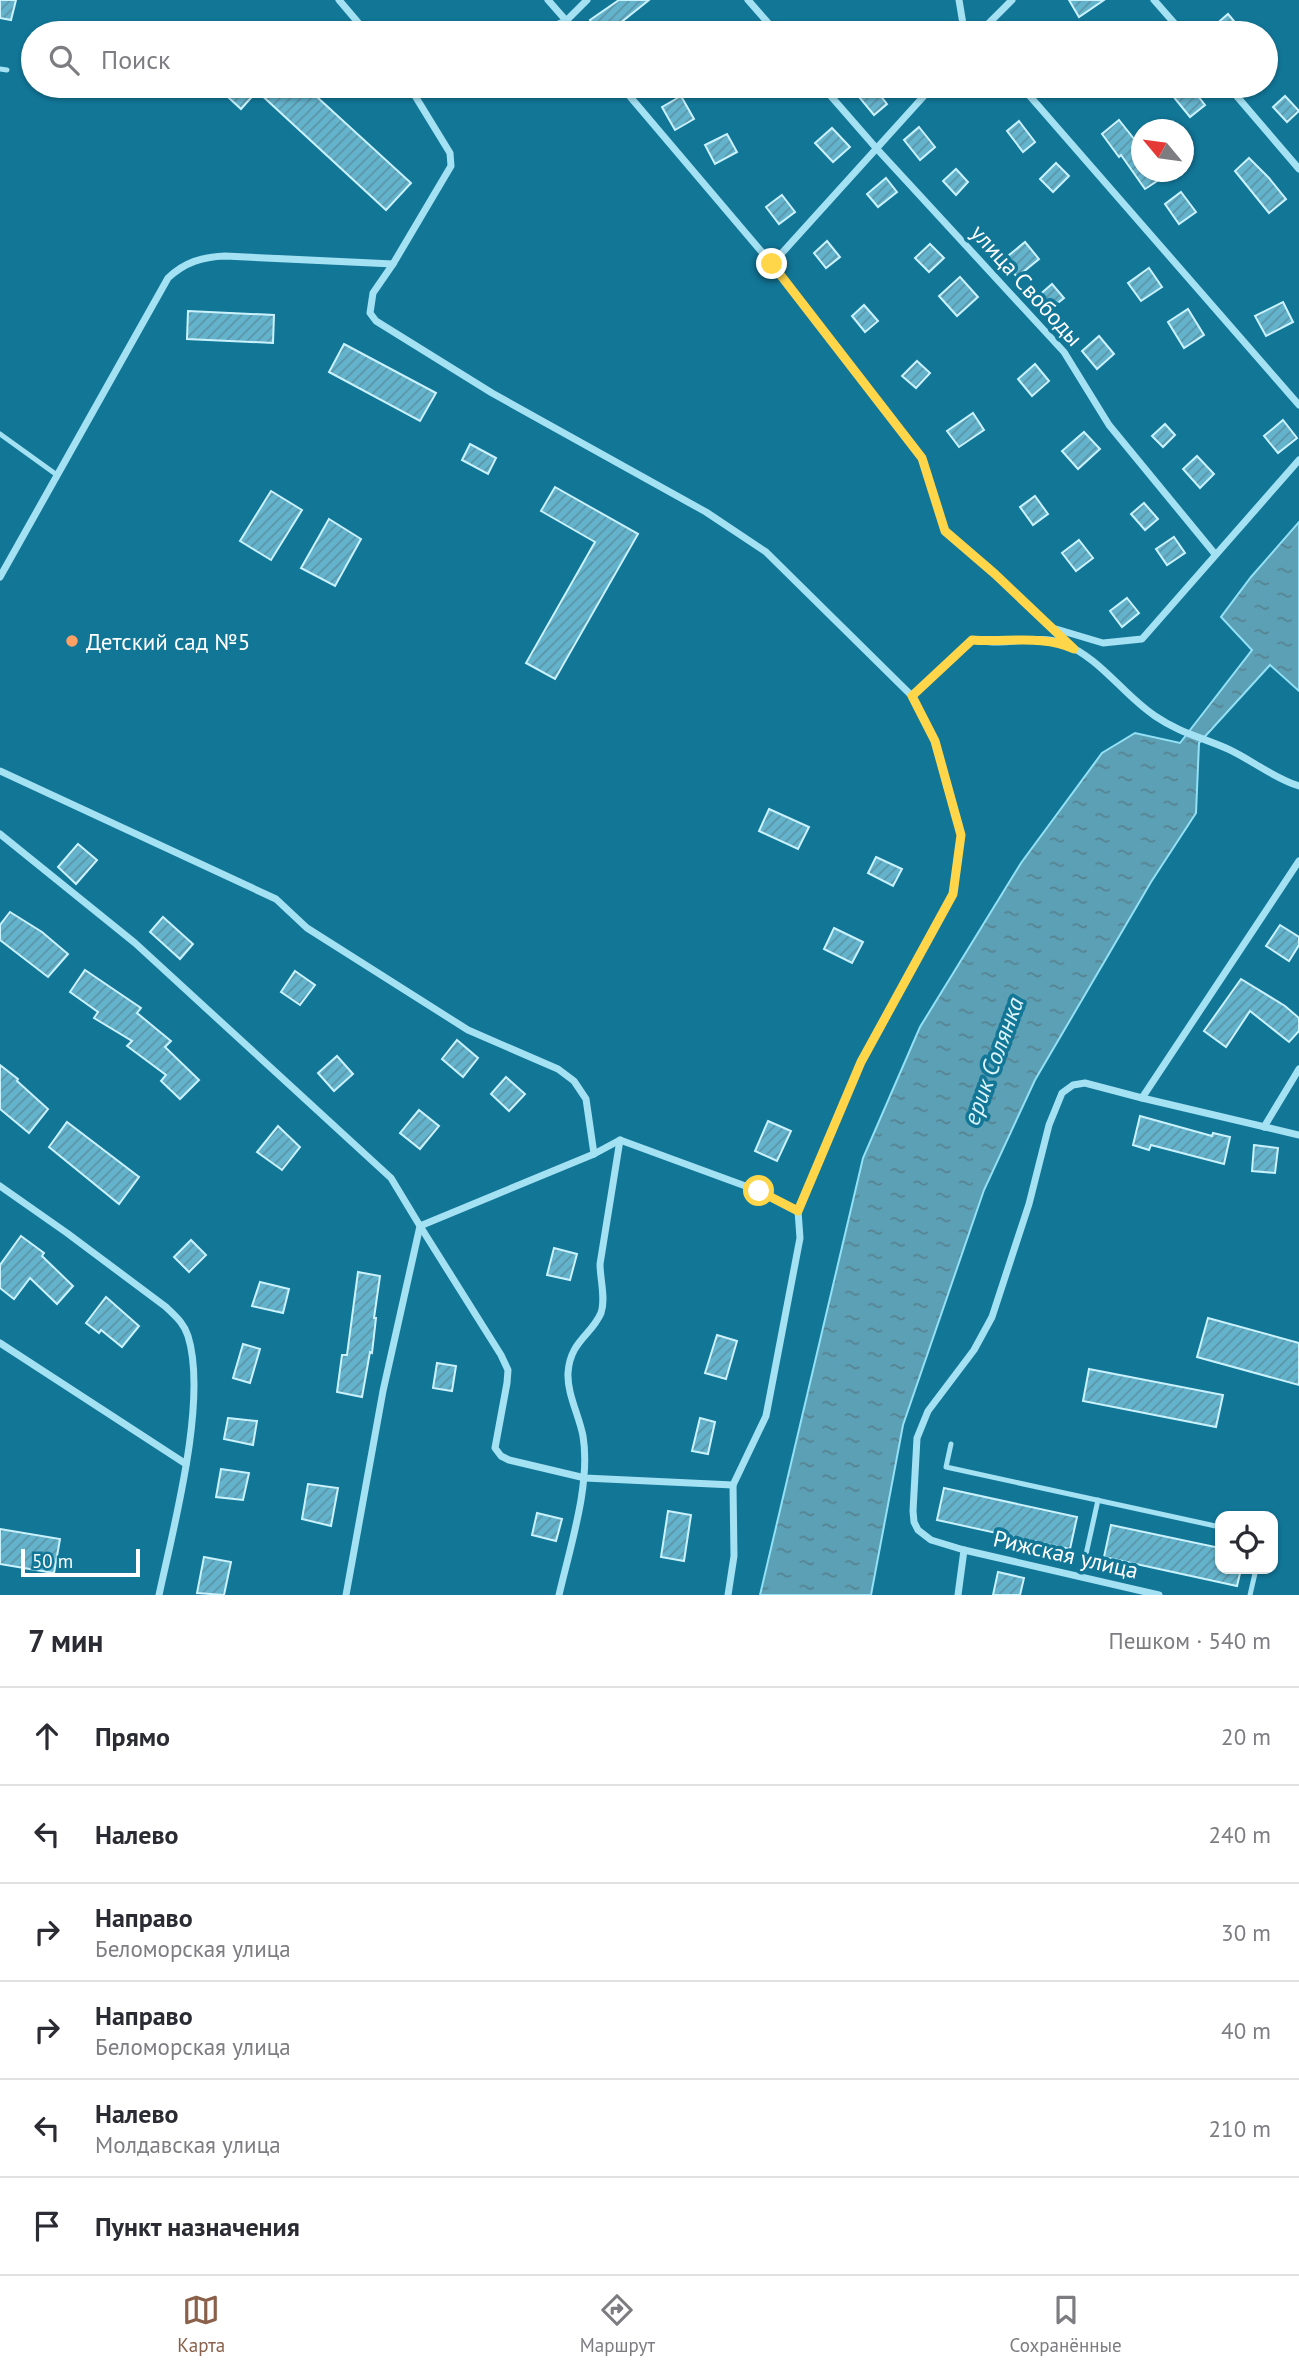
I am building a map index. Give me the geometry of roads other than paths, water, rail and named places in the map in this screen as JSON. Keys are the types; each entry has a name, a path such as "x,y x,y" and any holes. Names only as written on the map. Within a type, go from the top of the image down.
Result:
{"street":[{"path":"339,0 356,21"},
{"path":"548,0 566,21 587,0"},
{"path":"748,0 766,21"},
{"path":"959,0 962,21"},
{"path":"990,21 1012,0"},
{"path":"1154,0 1172,21"},
{"path":"416,98 450,153 451,166 373,293 370,313 376,321 539,420 706,512 766,552 912,696 935,741 961,835 953,894 861,1062 798,1211 800,1238 766,1416 733,1485 734,1556 728,1595"},
{"path":"631,98 772,264 922,458 945,531 1074,649"},
{"name":"улица Свободы","path":"832,98 1064,352 1109,425 1214,554"},
{"path":"772,264 922,98"},
{"path":"1031,98 1299,405"},
{"path":"1238,98 1299,169"},
{"path":"0,577 168,278 179,267 195,260 225,256 393,264"},
{"path":"1052,628 1103,643 1142,639 1299,460"},
{"path":"912,696 972,640 1060,642 1083,653 1118,681 1152,714 1180,732 1228,749 1299,786"},
{"path":"0,771 276,899 307,928 468,1030 558,1069 574,1081 586,1099 594,1154"},
{"path":"0,834 135,943 391,1178 508,1370 495,1448 498,1452 509,1460 584,1478 733,1485"},
{"path":"1142,1098 1299,861"},
{"path":"1264,1127 1299,1069"},
{"name":"Рижская улица","path":"1159,1595 1129,1592 1081,1577 964,1550 923,1536 914,1522 917,1438 940,1394 974,1350 992,1317 1028,1204 1049,1125 1062,1093 1073,1084 1085,1083 1299,1135"},
{"path":"420,1226 594,1154 620,1140 759,1191 798,1211"},
{"path":"559,1595 584,1478 583,1436 568,1375 577,1343 601,1312 603,1298 600,1264 620,1140"},
{"path":"0,1186 67,1233 180,1320 188,1335 192,1356 193,1399 186,1464 159,1595"},
{"path":"346,1595 383,1391 420,1226"},
{"path":"0,1343 186,1464"},
{"path":"958,1595 964,1550"}],"lane":[{"path":"0,434 57,475"},
{"path":"951,1444 946,1467 1215,1526"},
{"path":"1081,1577 1098,1500"},
{"path":"1250,1595 1255,1574"}],"water":[{"name":"ерик Солянка","path":"1299,522 1299,691 1270,665 1199,743 1196,813 1151,882 1035,1080 984,1190 903,1425 871,1595 760,1595 863,1158 920,1027 1021,863 1102,753 1135,733 1180,743 1252,650 1221,617 1251,577"}],"place":[{"name":"Детский сад №5","path":"72,641"}]}
